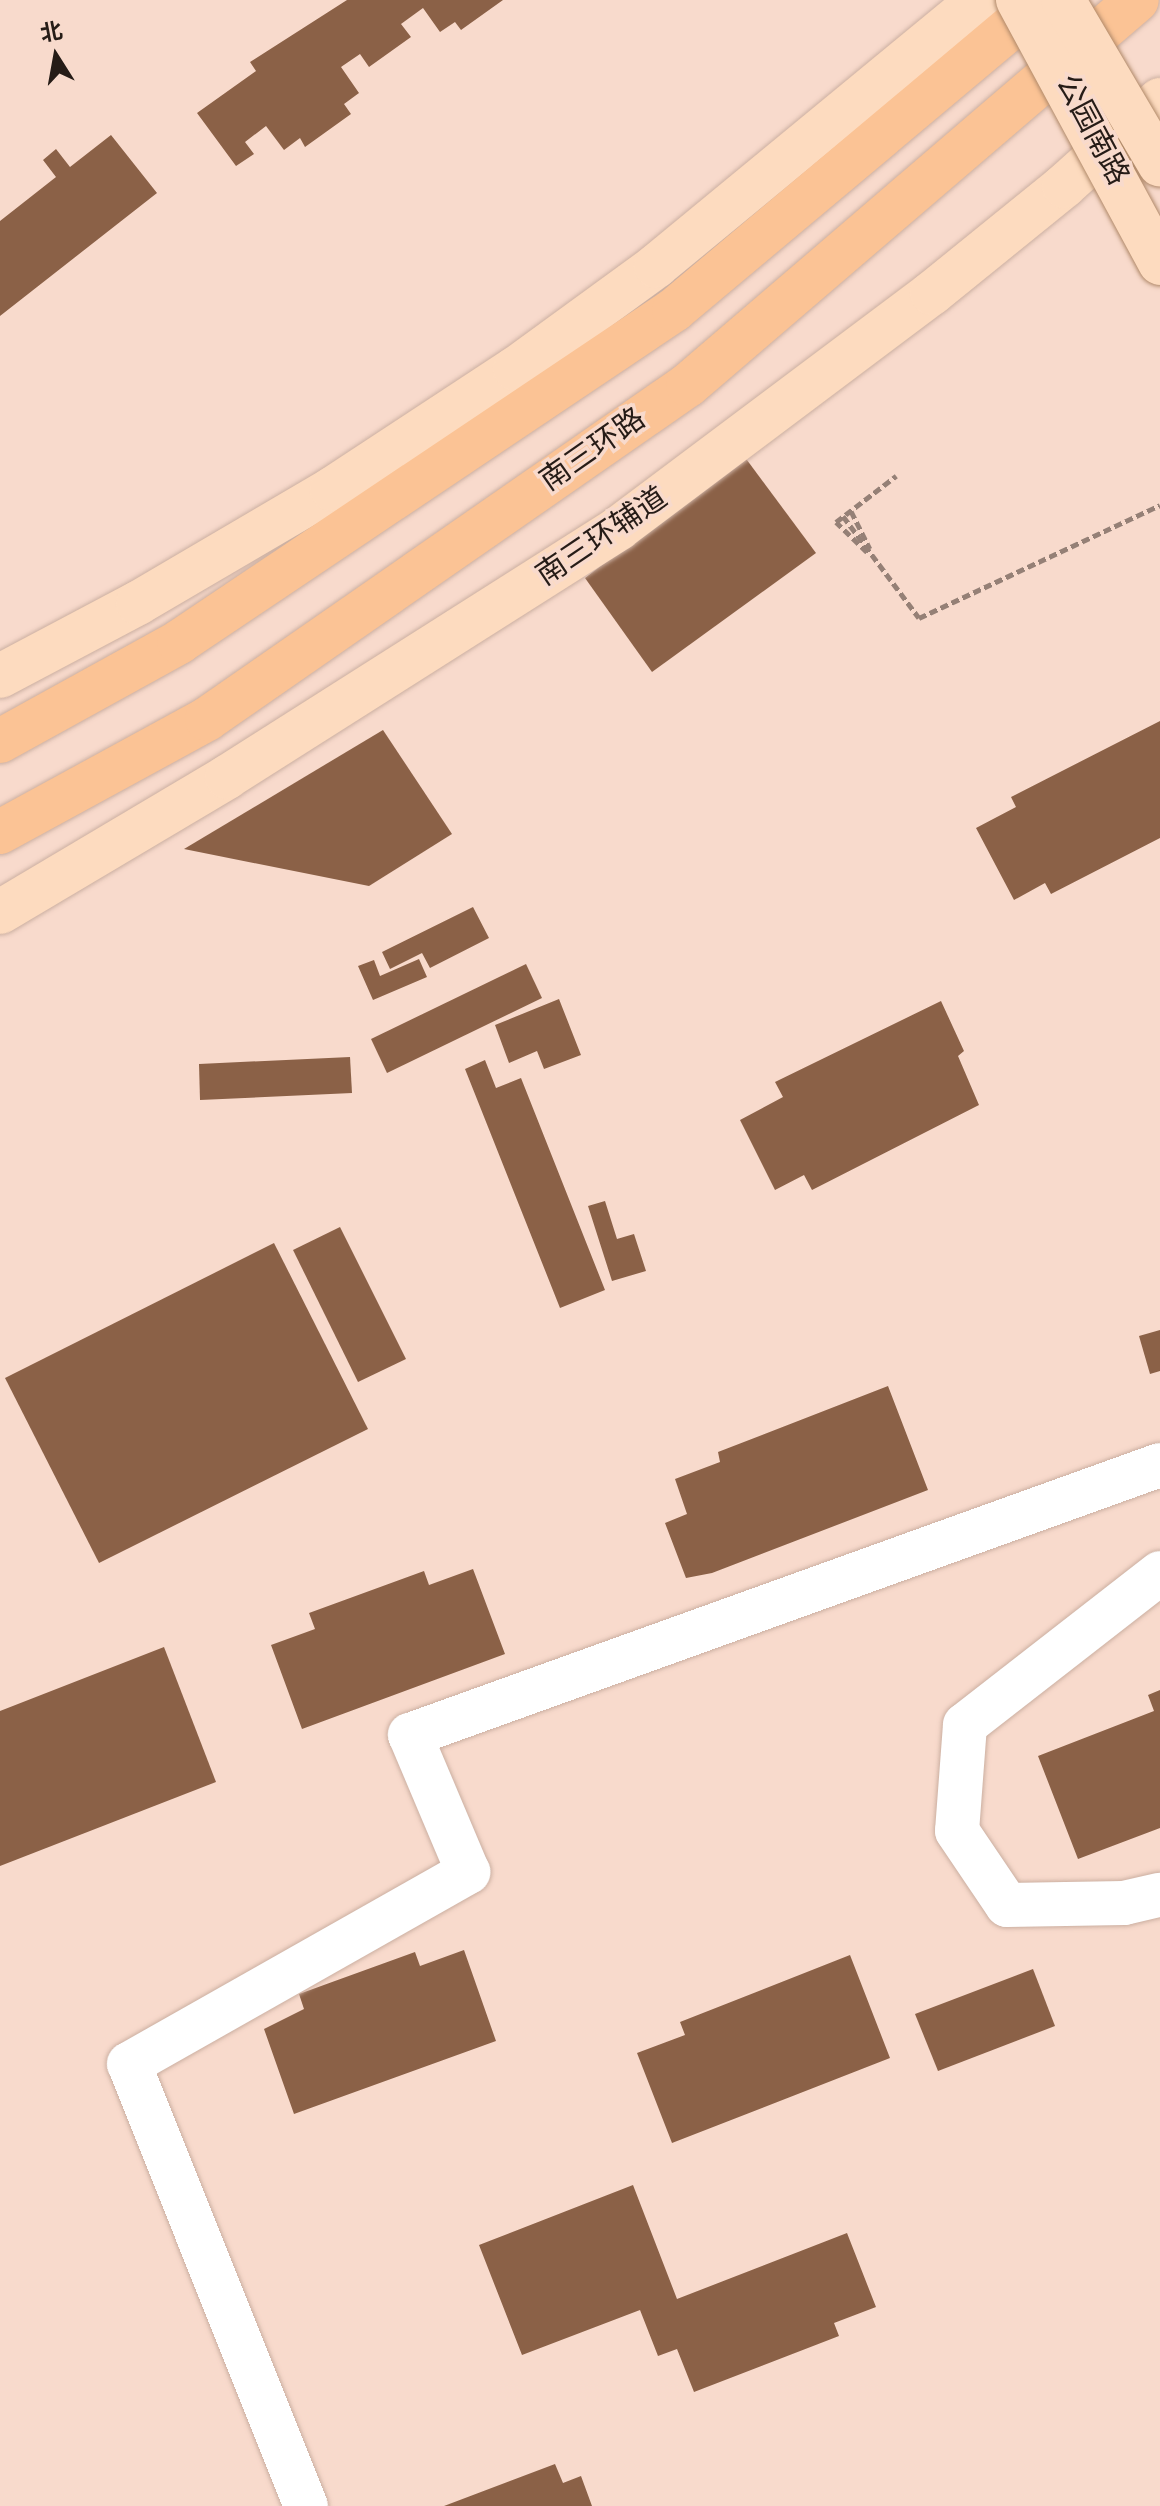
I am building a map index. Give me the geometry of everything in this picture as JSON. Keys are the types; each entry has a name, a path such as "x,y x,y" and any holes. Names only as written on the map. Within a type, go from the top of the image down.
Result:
{"highway":[{"path":"0,741 179,642 674,310 1043,0"},
{"name":"南三环路","path":"0,832 207,719 688,385 1137,0"}],"main road":[{"path":"0,676 138,603 332,489 515,369 656,266 979,0"},
{"name":"公园南路","path":"1018,0 1160,263"},
{"name":"公园南路","path":"1063,0 1160,165"},
{"name":"南三环辅道","path":"0,912 227,777 619,528 932,293 1064,186 1160,100"}],"street":[{"path":"306,2506 129,2064 468,1872 410,1735 1160,1465"},
{"path":"1160,1573 965,1725 957,1831 1007,1905 1124,1903 1160,1895"}],"path":[{"path":"871,555 850,540 836,522 896,476"},
{"path":"843,516 919,618 1160,505"},
{"path":"851,511 865,530 871,555"}],"building":[{"path":"347,0 503,0 461,30 455,22 440,32 423,8 401,24 411,37 369,67 360,54 341,67 359,93 344,104 351,114 305,147 300,138 284,150 266,126 245,142 254,154 236,166 197,113 256,71 250,62"},
{"path":"111,135 157,193 0,316 0,221 56,177 43,160 56,149 70,167"},
{"path":"744,456 816,553 652,672 585,578"},
{"path":"1160,721 1160,838 1051,894 1045,883 1014,900 976,828 1016,807 1011,797"},
{"path":"383,730 452,834 369,886 184,849"},
{"path":"473,907 489,938 430,968 422,953 390,969 382,952"},
{"path":"419,959 427,977 373,1000 358,966 374,960 380,976"},
{"path":"526,964 542,998 387,1073 371,1039"},
{"path":"559,999 581,1055 544,1069 537,1051 509,1063 495,1025"},
{"path":"941,1001 964,1051 958,1056 979,1105 812,1190 804,1175 775,1190 740,1120 783,1097 775,1082"},
{"path":"350,1057 352,1093 200,1100 199,1064"},
{"path":"485,1060 496,1088 521,1078 605,1290 560,1308 465,1069"},
{"path":"605,1201 617,1239 634,1234 646,1271 612,1281 588,1206"},
{"path":"340,1227 406,1359 358,1382 293,1250"},
{"path":"274,1243 368,1429 99,1563 5,1378"},
{"path":"1160,1330 1160,1371 1150,1374 1139,1336"},
{"path":"888,1386 928,1490 712,1573 686,1578 665,1523 687,1514 675,1479 720,1462 718,1452"},
{"path":"473,1569 505,1654 302,1729 271,1645 315,1629 309,1613 424,1571 429,1585"},
{"path":"164,1647 216,1782 0,1866 0,1711"},
{"path":"1160,1690 1160,1828 1078,1859 1038,1756 1154,1711 1148,1695"},
{"path":"464,1950 496,2041 294,2114 264,2029 304,2009 299,1994 415,1952 420,1966"},
{"path":"850,1955 890,2058 672,2143 637,2053 685,2035 680,2022"},
{"path":"1033,1969 1055,2026 938,2071 915,2014"},
{"path":"633,2185 677,2299 847,2233 876,2307 834,2323 839,2336 694,2392 677,2349 658,2356 640,2310 522,2355 479,2245"},
{"path":"555,2464 563,2483 581,2476 592,2506 444,2506"}]}
